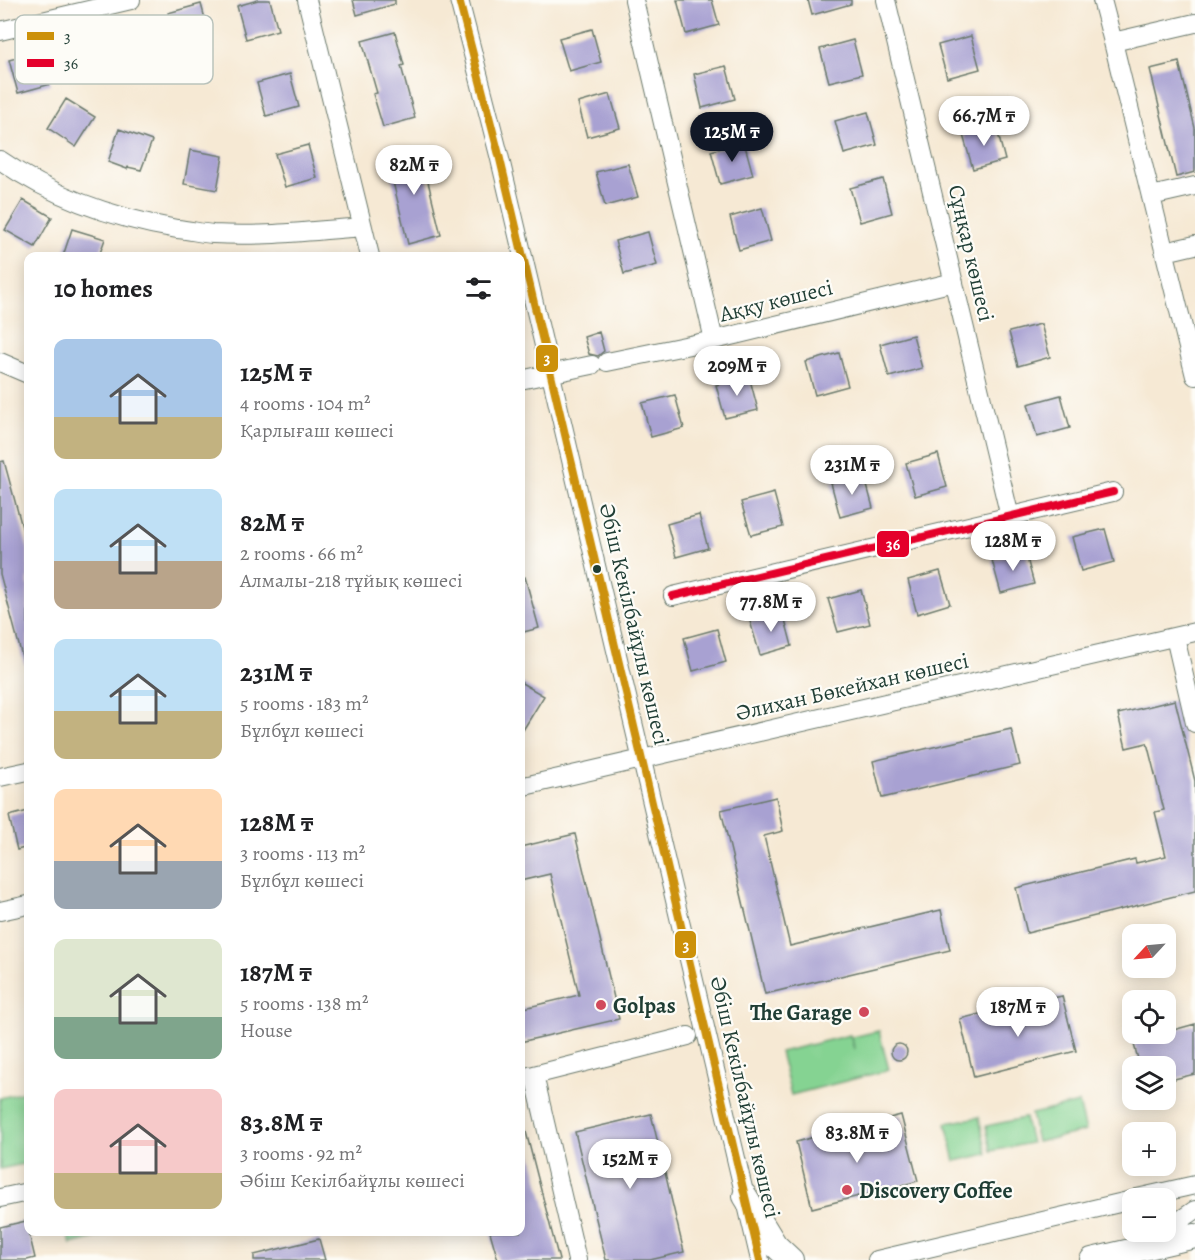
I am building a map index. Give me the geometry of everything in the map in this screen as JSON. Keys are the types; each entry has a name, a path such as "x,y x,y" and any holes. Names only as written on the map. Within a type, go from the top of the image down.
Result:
{"main road":[{"path":"745,1196 775,1245 791,1260"},
{"path":"1092,1260 1195,1236"}],"street":[{"path":"68,15 131,0"},
{"path":"307,0 369,252"},
{"name":"Әбіш Кекілбайұлы көшесі","path":"459,0 500,155 523,252"},
{"path":"634,0 714,340"},
{"name":"Сұңқар көшесі","path":"886,0 1010,517"},
{"path":"1102,0 1195,376"},
{"path":"1113,42 1195,23"},
{"path":"0,31 15,27"},
{"path":"0,160 44,188 112,214 157,225 212,234 272,234 363,227"},
{"path":"1151,196 1195,186"},
{"path":"1165,252 1195,245"},
{"name":"Әбіш Кекілбайұлы көшесі","path":"525,262 760,1260"},
{"name":"Аққу көшесі","path":"525,379 714,340 954,282"},
{"path":"0,362 24,372"},
{"path":"673,596 1113,492"},
{"name":"Әлихан Бөкейхан көшесі","path":"525,786 1195,632"},
{"path":"1175,637 1195,723"},
{"path":"0,777 24,772"},
{"path":"0,911 24,905"},
{"path":"577,1260 527,1076 688,1036"},
{"path":"1176,1191 1195,1185"},
{"path":"0,1198 24,1193"},
{"path":"877,1260 1122,1205"},
{"path":"1176,1223 1195,1210"},
{"path":"1134,1250 1144,1242"},
{"path":"1134,1250 1147,1242"}],"green space":[{"path":"879,1031 889,1070 791,1095 780,1052 850,1035 854,1049 852,1037"},
{"path":"24,1092 24,1164 0,1169 0,1098"},
{"path":"1079,1103 1086,1131 1037,1142 1031,1114"},
{"path":"979,1117 987,1154 955,1161 946,1123"},
{"path":"1025,1118 1031,1143 991,1151 986,1126"},
{"path":"68,1236 103,1236 71,1244"}],"building":[{"path":"258,0 270,0 278,30 246,39 237,6"},
{"path":"353,0 395,0 395,4 357,15"},
{"path":"677,0 712,0 719,25 686,34"},
{"path":"808,0 851,0 851,4 812,15"},
{"path":"201,4 204,15 169,15 168,13"},
{"path":"592,29 601,62 569,71 559,38"},
{"path":"395,32 404,65 401,66 415,118 383,127 373,94 377,93 362,41"},
{"path":"971,36 980,69 947,78 938,45"},
{"path":"853,40 862,74 829,82 820,49"},
{"path":"15,58 15,82 9,60"},
{"path":"1179,62 1195,128 1195,172 1176,177 1150,69"},
{"path":"726,66 735,99 702,108 694,74"},
{"path":"290,74 299,107 266,116 257,83"},
{"path":"16,84 51,84 18,93"},
{"path":"610,94 620,128 587,137 578,103"},
{"path":"66,99 95,117 76,147 48,128"},
{"path":"868,112 877,145 844,154 835,121"},
{"path":"996,126 1005,160 973,169 963,135"},
{"path":"119,129 152,141 141,170 128,167 127,169 108,162"},
{"path":"744,142 753,175 720,184 711,151"},
{"path":"308,145 317,178 285,187 275,154"},
{"path":"420,149 441,235 408,244 387,157"},
{"path":"190,150 223,156 217,190 184,184"},
{"path":"628,164 638,197 605,206 596,172"},
{"path":"883,179 892,213 860,222 850,188"},
{"path":"23,200 52,217 35,247 5,230"},
{"path":"762,208 771,241 739,250 730,217"},
{"path":"72,229 105,239 100,252 64,252"},
{"path":"648,232 657,265 624,274 615,241"},
{"path":"1041,324 1050,357 1018,366 1009,332"},
{"path":"599,332 604,351 598,356 589,354 584,337"},
{"path":"913,335 922,368 889,377 880,344"},
{"path":"839,353 848,386 815,395 806,362"},
{"path":"749,376 758,410 725,418 716,385"},
{"path":"675,395 684,428 651,437 642,403"},
{"path":"1061,395 1070,428 1037,437 1028,404"},
{"path":"938,454 947,487 915,496 906,463"},
{"path":"4,461 24,534 24,664 0,574 0,462"},
{"path":"864,474 873,508 840,517 831,483"},
{"path":"774,493 783,527 751,535 741,502"},
{"path":"699,515 708,548 676,557 667,524"},
{"path":"1105,529 1114,562 1081,571 1072,537"},
{"path":"1025,551 1034,584 1001,593 992,560"},
{"path":"940,571 950,604 917,614 908,580"},
{"path":"525,577 539,628 525,632"},
{"path":"861,590 870,624 838,632 828,599"},
{"path":"783,612 792,646 760,655 750,621"},
{"path":"717,629 726,662 693,671 684,638"},
{"path":"525,685 544,696 525,727"},
{"path":"1175,700 1195,781 1195,891 1027,933 1016,888 1135,859 1136,863 1166,856 1155,812 1164,810 1147,743 1126,748 1118,714"},
{"path":"1011,729 1020,765 882,798 873,761"},
{"path":"776,797 783,831 764,836 790,946 941,910 950,950 765,994 721,810"},
{"path":"24,812 24,848 17,850 9,816"},
{"path":"575,834 619,1019 525,1041 525,1008 579,995 550,874 525,880 525,846"},
{"path":"1062,996 1076,1051 974,1077 960,1019 992,1011 995,1024 1031,1015 1028,1004"},
{"path":"1195,1024 1195,1074 1176,1079 1176,1056 1137,1056 1134,1044 1176,1044 1176,1029"},
{"path":"899,1044 907,1052 899,1060 891,1052"},
{"path":"651,1114 684,1252 650,1260 606,1260 575,1132"},
{"path":"901,1115 918,1181 812,1208 796,1142 833,1132 837,1150 868,1142 863,1125"},
{"path":"525,1128 559,1260 498,1260 491,1236 525,1236"},
{"path":"24,1221 24,1236 30,1236 35,1258 0,1260 0,1227"},
{"path":"319,1239 325,1260 254,1260 254,1255"}],"transit line":[{"name":"3","path":"459,0 522,252"},
{"name":"3","path":"525,265 760,1260"},
{"name":"36","path":"673,596 1113,492"}],"place":[{"name":"Golpas","path":"601,1005"},
{"name":"The Garage","path":"864,1012"},
{"name":"Discovery Coffee","path":"847,1190"}]}
